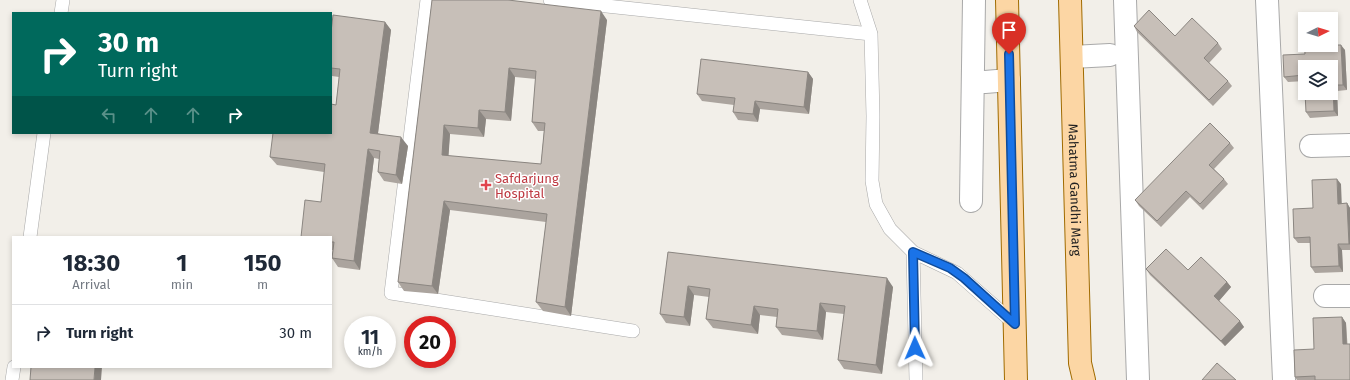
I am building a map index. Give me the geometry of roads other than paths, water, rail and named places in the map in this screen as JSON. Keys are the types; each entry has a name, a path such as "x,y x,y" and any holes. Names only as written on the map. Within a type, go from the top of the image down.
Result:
{"main road":[{"path":"1007,0 1016,375"},
{"name":"Mahatma Gandhi Marg","path":"1070,0 1080,363 1084,380"}],"street":[{"path":"971,201 974,0"},
{"path":"1125,0 1138,380"},
{"path":"1267,0 1284,380"},
{"path":"1072,57 1110,55"},
{"path":"985,82 1009,80"},
{"path":"1311,146 1350,145"},
{"path":"1325,296 1350,296"}],"lane":[{"path":"61,12 63,0"},
{"path":"426,0 391,293 633,331"},
{"path":"550,0 871,34"},
{"path":"860,0 871,34 873,116 872,181 876,204 890,229 913,252 950,268 1015,324"},
{"path":"30,236 44,134"},
{"path":"913,252 916,380"},
{"path":"12,380 14,368"}],"place":[{"name":"Safdarjung Hospital","path":"486,185"}]}
